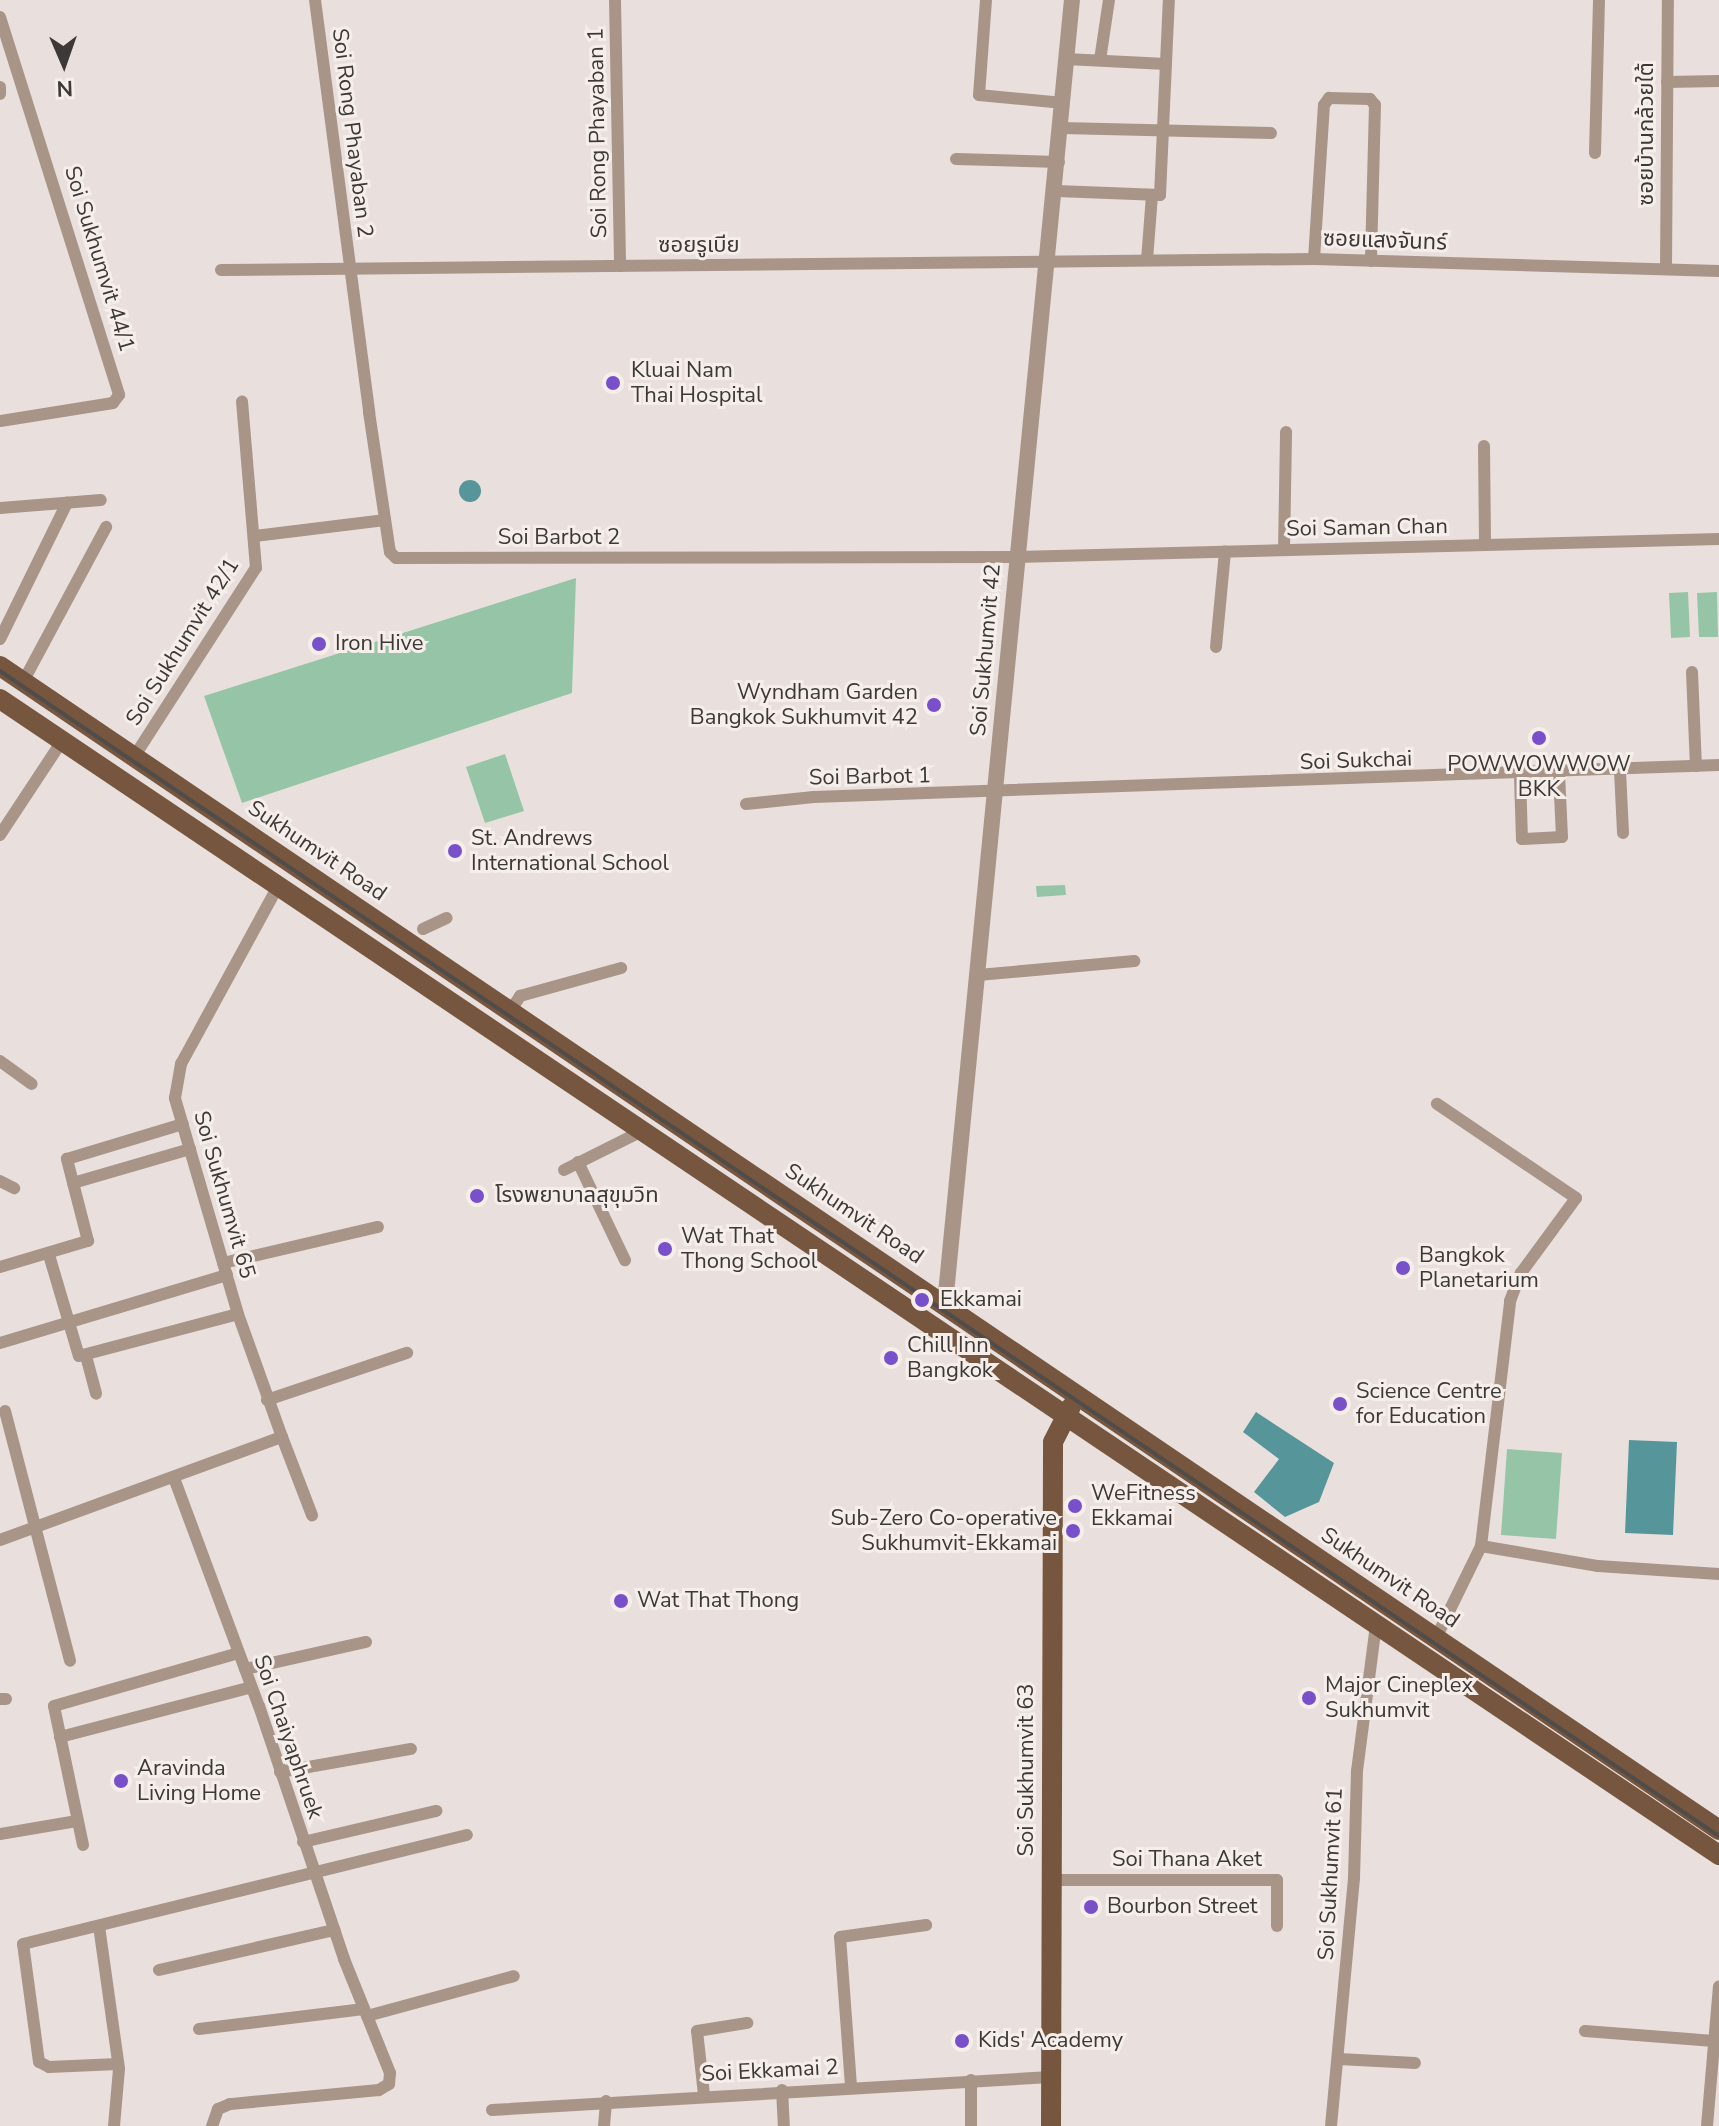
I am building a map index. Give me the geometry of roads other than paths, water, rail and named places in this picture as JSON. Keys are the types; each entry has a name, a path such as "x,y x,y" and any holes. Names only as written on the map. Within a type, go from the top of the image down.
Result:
{"main road":[{"name":"Sukhumvit Road","path":"0,666 1719,1830"},
{"path":"0,699 1719,1855"},
{"path":"555,1073 571,1051"},
{"path":"931,1325 945,1304"},
{"path":"1064,1415 1082,1397"},
{"name":"Soi Sukhumvit 63","path":"1051,2126 1053,1442 1064,1415"},
{"path":"1376,1625 1389,1606"}],"street":[{"name":"Soi Rong Phayaban 2","path":"315,0 350,270"},
{"name":"Soi Rong Phayaban 1","path":"615,0 620,266"},
{"path":"986,0 979,95 1064,103"},
{"name":"Soi Sukhumvit 42","path":"945,1304 1017,557 1057,191 1072,0"},
{"path":"1100,60 1109,0"},
{"path":"1057,191 1160,195 1169,0"},
{"path":"1595,153 1599,0"},
{"name":"ซอยบ้านกล้วยใต้","path":"1666,269 1668,0"},
{"name":"Soi Sukhumvit 44/1","path":"0,17 119,395 113,403 0,421"},
{"path":"1066,59 1166,64"},
{"path":"1667,82 1719,81"},
{"path":"0,87 0,94"},
{"path":"1314,259 1324,105 1329,98 1370,99 1375,105 1371,261"},
{"path":"1062,128 1161,133 1271,133"},
{"path":"956,159 1059,162"},
{"path":"1147,260 1152,195"},
{"name":"ซอยแสงจันทร์","path":"1049,260 1314,259 1719,271"},
{"name":"ซอยรูเบีย","path":"221,270 1049,260"},
{"name":"Soi Barbot 2","path":"350,270 390,552 396,558 1017,557"},
{"name":"Soi Sukhumvit 42/1","path":"134,757 255,574 255,536 242,402"},
{"path":"1284,550 1286,432"},
{"path":"1484,446 1485,545"},
{"path":"0,508 101,500"},
{"path":"0,639 67,503"},
{"path":"255,536 385,520"},
{"path":"23,682 106,527"},
{"name":"Soi Saman Chan","path":"1017,557 1719,539"},
{"path":"1216,647 1225,551"},
{"path":"1692,672 1696,766"},
{"path":"0,835 62,741"},
{"name":"Soi Sukchai","path":"994,795 1520,776 1719,765"},
{"path":"1620,771 1623,833"},
{"path":"1520,776 1522,839 1562,837 1559,774"},
{"name":"Soi Barbot 1","path":"746,804 814,797 994,795"},
{"name":"Soi Sukhumvit 65","path":"278,886 181,1064 175,1098 238,1314 267,1400 312,1515"},
{"path":"423,929 447,918"},
{"path":"978,975 1134,961"},
{"path":"511,1010 520,996 621,968"},
{"path":"0,1061 32,1084"},
{"path":"1436,1638 1481,1546 1510,1301 1521,1273 1576,1198 1437,1104"},
{"path":"0,1267 86,1244 89,1237 67,1162 71,1157 183,1124"},
{"path":"564,1170 642,1131"},
{"path":"73,1183 190,1149"},
{"path":"578,1162 625,1260"},
{"path":"0,1181 14,1188"},
{"path":"0,1343 68,1325 225,1269 378,1227"},
{"path":"49,1255 76,1351 86,1356 238,1314"},
{"path":"267,1400 407,1353"},
{"path":"86,1356 96,1394"},
{"path":"5,1411 38,1527 70,1661"},
{"path":"0,1540 282,1437"},
{"name":"Soi Chaiyaphruek","path":"174,1478 252,1687 313,1873 366,2012"},
{"path":"1481,1546 1598,1566 1719,1574"},
{"name":"Soi Sukhumvit 61","path":"1331,2126 1339,2059 1357,1771 1376,1625"},
{"path":"245,1669 366,1642"},
{"path":"83,1845 54,1706 239,1653"},
{"path":"60,1737 252,1687"},
{"path":"280,1772 411,1749"},
{"path":"303,1842 436,1811"},
{"path":"0,1834 77,1821"},
{"path":"118,2064 43,2067 21,1949 27,1942 467,1835"},
{"name":"Soi Thana Aket","path":"1050,1880 1277,1880 1277,1926"},
{"path":"851,2086 840,1937 926,1925"},
{"path":"99,1926 118,2064 114,2126"},
{"path":"159,1970 334,1930"},
{"path":"199,2029 366,2012 514,1976"},
{"path":"1707,2126 1719,1987"},
{"path":"212,2126 218,2109 230,2104 379,2090 389,2084 390,2073 366,2012"},
{"path":"704,2095 697,2031 747,2023"},
{"path":"1585,2031 1714,2041"},
{"path":"1339,2059 1415,2063"},
{"name":"Soi Ekkamai 2","path":"492,2110 782,2090 1050,2077"},
{"path":"971,2080 971,2126"},
{"path":"782,2090 784,2126"},
{"path":"604,2126 606,2101"}],"water":[{"path":"470,480 478,483 481,491 478,499 470,502 462,499 459,491 462,483"},
{"path":"1256,1412 1334,1463 1319,1502 1285,1517 1254,1492 1279,1459 1243,1432"},
{"path":"1629,1440 1677,1442 1673,1535 1625,1533"}],"railway":[{"path":"0,671 1719,1836"}],"place":[{"name":"Kluai Nam Thai Hospital","path":"613,383"},
{"name":"Iron Hive","path":"319,644"},
{"name":"Wyndham Garden Bangkok Sukhumvit 42","path":"934,705"},
{"name":"POWWOWWOW BKK","path":"1539,738"},
{"name":"St. Andrews International School","path":"455,851"},
{"name":"โรงพยาบาลสุขุมวิท","path":"477,1196"},
{"name":"Wat That Thong School","path":"665,1249"},
{"name":"Bangkok Planetarium","path":"1403,1268"},
{"name":"Ekkamai","path":"922,1300"},
{"name":"Chill Inn Bangkok","path":"891,1358"},
{"name":"Science Centre for Education","path":"1340,1404"},
{"name":"WeFitness Ekkamai","path":"1075,1506"},
{"name":"Sub-Zero Co-operative Sukhumvit-Ekkamai","path":"1073,1531"},
{"name":"Wat That Thong","path":"621,1601"},
{"name":"Major Cineplex Sukhumvit","path":"1309,1698"},
{"name":"Aravinda Living Home","path":"121,1781"},
{"name":"Bourbon Street","path":"1091,1907"},
{"name":"Kids' Academy","path":"962,2041"}]}
